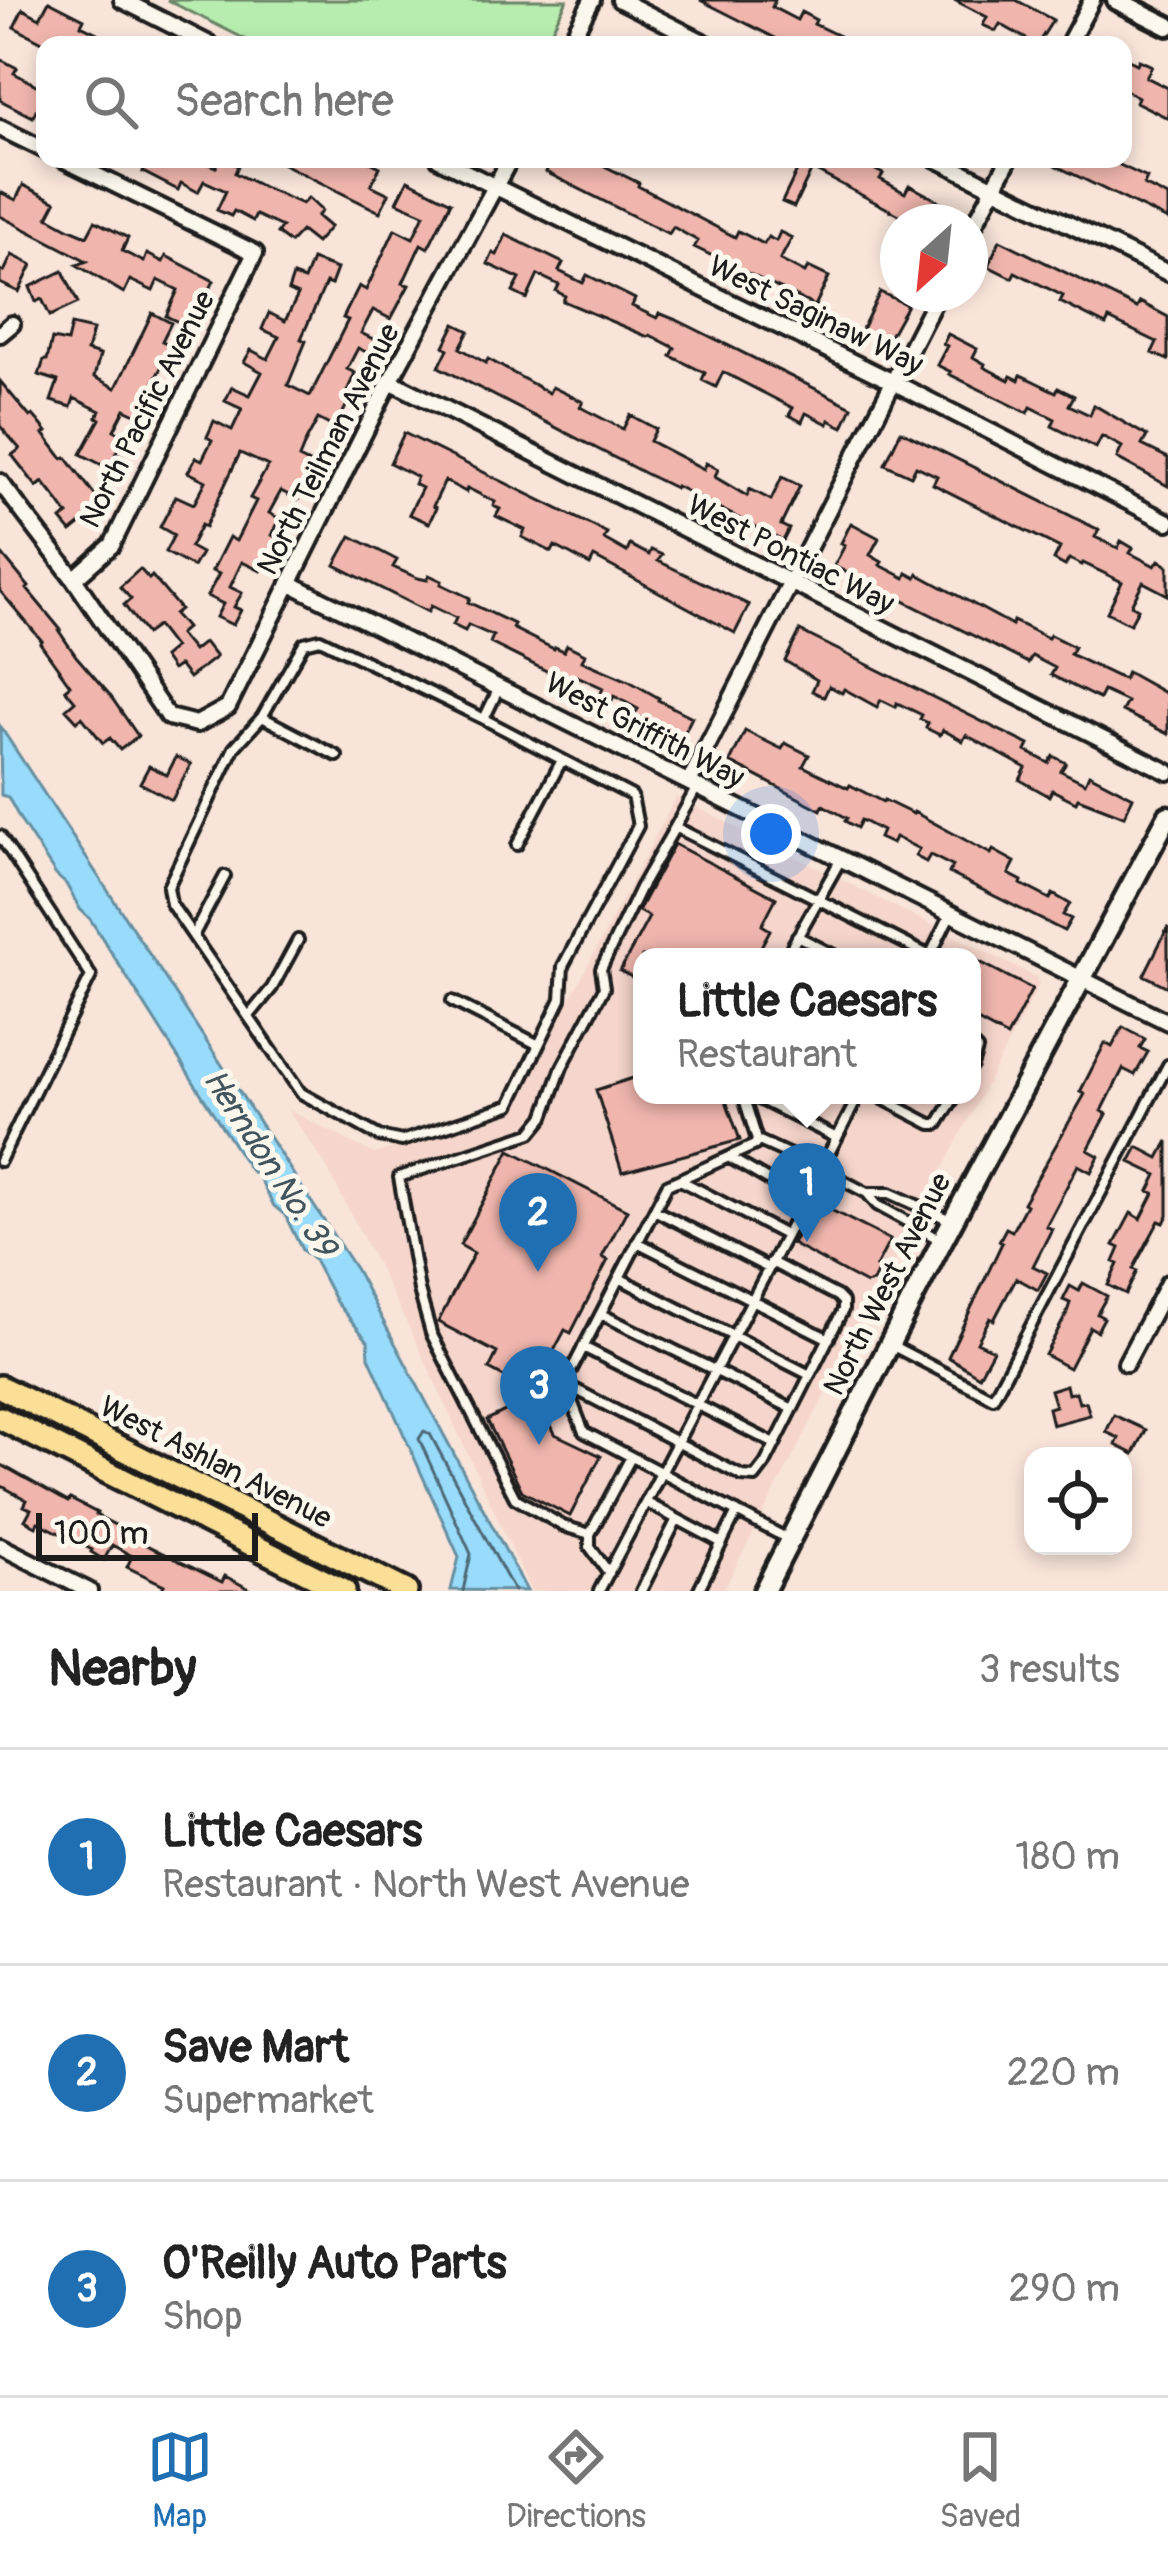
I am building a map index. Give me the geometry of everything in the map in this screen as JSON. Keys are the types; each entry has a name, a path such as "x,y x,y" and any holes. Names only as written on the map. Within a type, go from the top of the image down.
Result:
{"main road":[{"name":"North West Avenue","path":"764,1591 942,1241 1168,816"},
{"name":"West Ashlan Avenue","path":"0,1388 406,1591"},
{"name":"West Ashlan Avenue","path":"0,1418 344,1591"},
{"path":"124,1480 199,1503 268,1538 290,1533"}],"street":[{"path":"122,0 193,36"},
{"path":"573,36 592,0"},
{"path":"620,0 691,36"},
{"path":"1073,36 1092,0"},
{"path":"1117,0 1168,26"},
{"path":"0,128 36,146"},
{"name":"North Pacific Avenue","path":"74,579 112,545 255,254 81,168"},
{"name":"West Saginaw Way","path":"457,168 1168,522"},
{"name":"North Teilman Avenue","path":"74,579 168,717 197,724 228,707 390,381 504,168"},
{"path":"954,168 1168,273"},
{"path":"985,204 1004,168"},
{"path":"693,784 928,312"},
{"name":"West Pontiac Way","path":"390,381 1168,772"},
{"path":"0,482 74,579"},
{"name":"West Griffith Way","path":"291,584 1168,1022"},
{"path":"1126,1363 1168,1283"},
{"path":"0,1546 65,1586 89,1591"}],"lane":[{"path":"320,639 484,719 632,796 638,826 563,966 561,999 510,1105 402,1141 379,1136 302,1094 171,904 168,887 234,748 262,717 304,643 320,639"},
{"path":"484,719 500,687"},
{"path":"262,717 338,756"},
{"path":"517,844 562,760"},
{"path":"590,1534 563,1526 515,1498 431,1333 399,1177 513,1141 531,1133 544,1117 562,1067 604,988 601,969 693,784"},
{"path":"675,827 912,948"},
{"path":"0,836 92,976 0,1162"},
{"path":"791,948 842,858"},
{"path":"194,936 225,876"},
{"path":"934,948 951,914"},
{"path":"797,936 820,948"},
{"path":"248,1016 272,988 298,940"},
{"path":"452,1001 539,1046"},
{"path":"890,1344 993,1397 1168,1065"},
{"path":"749,1104 758,1139 755,1145 667,1185 569,1376 569,1396 584,1432 790,1539"},
{"path":"766,1104 837,1138"},
{"path":"599,1591 854,1104"},
{"path":"892,1104 938,1124 950,1104"},
{"path":"758,1139 867,1192 890,1193 953,1222"},
{"path":"729,1157 804,1201"},
{"path":"680,1180 785,1235"},
{"path":"867,1192 877,1205 942,1241"},
{"path":"569,1386 749,1478 760,1472 829,1339 843,1310 842,1302 827,1290 654,1210"},
{"path":"637,1242 829,1339"},
{"path":"619,1278 810,1375"},
{"path":"601,1313 793,1408"},
{"path":"584,1347 775,1444"},
{"path":"609,1573 590,1547 590,1534 631,1457"},
{"path":"646,1503 722,1543"},
{"path":"700,1590 737,1512"},
{"path":"641,1591 677,1519"}],"shaded area":[{"path":"676,797 978,948 633,948 633,1104 977,1104 723,1591 531,1591 412,1333 325,1164 287,1109 374,1154 512,1110"},
{"path":"981,950 1036,977 1039,984 981,1095"}],"green space":[{"path":"167,0 567,0 549,36 239,36"}],"water":[{"name":"Herndon No. 39","path":"0,726 356,1270 527,1591 451,1590 459,1557 369,1357 368,1341 336,1302 313,1258 302,1250 285,1215 240,1155 90,919 56,875 8,797 1,795"}],"building":[{"path":"700,0 775,0 772,7 797,20 801,12 839,36 771,36"},
{"path":"954,0 1016,0 1053,20 1043,36 1021,36 1000,24 996,31 983,25 987,17"},
{"path":"49,1 84,19 81,25 97,33 36,39 14,27 23,9 40,18"},
{"path":"0,59 36,85 36,110 33,117 0,100"},
{"path":"1139,60 1152,66 1146,77 1168,88 1168,118 1136,102 1138,97 1132,94 1132,62"},
{"path":"145,168 237,168 235,173 302,204 308,198 322,211 317,216 330,227 316,243 301,231 290,243 277,233 282,227 256,215 253,221 234,211 231,216 217,210 226,191 204,181 198,192 181,183 178,190 143,172"},
{"path":"291,168 380,168 371,185 389,194 380,212"},
{"path":"548,168 608,168 735,237 738,231 764,244 768,237 776,241 780,232 792,238 780,260 805,273 808,267 829,277 815,306 694,247 698,241 673,227 669,234 546,172"},
{"path":"791,168 872,168 883,174 880,179 905,193 909,185 944,204 880,205 812,169 794,207 782,202 797,171"},
{"path":"1061,168 1126,168 1147,178 1144,185 1168,197 1168,220"},
{"path":"408,180 451,202 428,248 421,244 403,283 409,285 391,319 373,310 361,333 379,342 372,355 358,348 347,369 355,373 347,391 353,393 335,428 318,419 306,441 299,458 315,466 298,500 281,491 269,513 280,519 272,535 278,538 261,571 242,562 230,587 242,593 234,607 241,610 233,625 216,617 223,604 207,596 219,574 212,571 229,537 236,541 256,501 250,498 268,466 240,453 205,527 201,525 190,547 201,553 193,567 165,552 174,535 160,527 176,496 194,504 206,481 188,472 196,457 202,460 212,440 207,437 214,421 232,430 242,409 225,401 232,387 250,395 262,372 244,362 251,350 268,359 279,337 262,329 269,313 285,321 298,295 288,291 293,276 304,280 312,260 337,269 301,339 306,341 288,385 310,396 348,320 343,318 359,286 366,290 395,229 413,238 424,214 397,202"},
{"path":"23,185 56,202 48,217 70,229 87,236 95,221 128,238 122,251 144,262 147,254 163,262 166,256 214,281 191,328 166,316 178,290 158,280 153,291 130,280 124,293 77,265 87,261 0,216 0,192 16,200"},
{"path":"506,235 563,263 559,271 583,283 587,275 635,299 632,306 657,318 659,313 679,321 852,407 843,427 806,413 802,422 789,415 793,408 723,372 716,387 702,380 705,373 671,356 675,348 563,301 565,296 556,291 559,285 538,275 527,299 513,292 520,279 488,264"},
{"path":"1000,240 1137,308 1140,302 1168,317 1168,360 1152,353 1157,342 1109,319 1106,325 1015,272 1012,278 988,266"},
{"path":"12,255 32,265 19,292 0,283 0,270 4,272"},
{"path":"63,271 78,303 50,316 30,287"},
{"path":"880,292 880,312 903,312 886,343 861,331"},
{"path":"152,313 171,323 162,341 178,348 154,381 160,384 142,417 125,409 114,430 125,436 116,453 123,456 114,471 81,454 100,411 74,398 71,407 51,401 58,381 39,375 52,339 67,342 71,325 93,330 87,351 100,355 94,377 116,388"},
{"path":"455,324 469,331 460,348 549,393 552,387 583,402 580,407 623,429 630,415 656,429 650,441 704,469 706,463 718,469 715,477 747,496 750,489 771,500 782,477 800,486 781,525 789,529 783,541 439,367"},
{"path":"948,334 977,349 973,357 1009,380 1011,376 1019,380 1021,375 1056,392 1058,388 1074,396 1069,405 1090,415 1094,405 1147,436 1142,445 1168,458 1168,486 1117,458 1122,447 1102,436 1096,448 1052,426 1055,419 1031,407 1028,413 949,374 937,365"},
{"path":"0,381 39,422 103,506 71,532 61,520 68,515 58,501 43,482 37,487 12,455 20,449 0,426"},
{"path":"901,431 1099,530 1095,537 1118,548 1121,541 1133,548 1130,553 1155,566 1159,560 1168,566 1168,595 1143,582 1131,605 1138,609 1130,624 1107,612 1122,582 1083,563 1069,559 1065,566 1054,560 1060,548 933,484 937,476 916,466 911,476 885,464"},
{"path":"404,433 607,533 604,539 627,552 630,545 649,555 651,550 662,555 658,561 749,605 735,633 594,557 590,565 555,546 552,552 522,537 525,530 496,516 500,509 493,506 495,502 467,488 466,492 445,481 429,523 409,514 422,488 414,484 417,477 390,463"},
{"path":"851,523 879,538 870,555 880,565 905,578 907,573 916,578 918,574 1012,625 1013,621 1074,647 1070,654 1124,679 1127,672 1168,695 1168,734 1122,711 1127,702 1103,691 1099,699 1051,675 1055,668 1032,656 1028,663 834,566"},
{"path":"351,536 397,560 393,567 418,578 427,580 429,575 442,581 470,598 468,602 514,624 512,628 554,649 564,651 567,645 585,654 582,661 692,717 682,738 634,715 638,709 614,696 610,704 599,698 603,688 577,676 573,684 490,643 493,636 468,625 465,631 453,625 456,618 431,606 428,612 335,565"},
{"path":"0,552 138,736 120,750 110,738 103,743 82,717 77,721 66,709 75,701 65,689 70,685 42,641 0,591"},
{"path":"140,569 180,609 174,614 186,628 179,634 193,651 204,642 216,657 189,678 179,665 172,670 163,657 174,648 157,626 146,634 124,605 131,599 120,587"},
{"path":"800,631 1029,745 1026,751 1049,763 1053,756 1066,763 1061,771 1085,783 1089,774 1133,797 1124,816 1052,790 1049,796 1020,780 1026,768 966,735 963,741 943,730 940,735 926,728 922,715 897,703 896,707 881,700 877,707 829,686 824,697 812,691 817,680 785,661"},
{"path":"745,731 782,749 785,743 809,755 803,766 914,812 1015,862 1009,874 1021,884 1070,904 1063,915 1071,919 1064,931 949,873 952,866 930,855 926,862 915,856 919,849 895,837 892,844 879,838 882,831 861,820 857,828 823,805 821,810 730,762"},
{"path":"176,757 191,764 172,800 140,783 149,766 167,775"},
{"path":"674,844 776,898 762,925 770,930 760,948 633,948 633,978 620,971 649,917 638,911"},
{"path":"1168,927 1168,987 1144,975"},
{"path":"981,963 1032,989 1007,1037 981,1023"},
{"path":"1123,1027 1145,1039 1140,1048 1148,1052 1135,1075 1123,1069 1088,1150 1099,1156 1091,1172 1078,1165 1046,1226 1052,1229 1033,1266 1047,1273 1038,1290 1016,1278 977,1342 993,1350 979,1376 948,1357 999,1241 1006,1228 1012,1231 1026,1205 1085,1094 1080,1092 1105,1043 1112,1047"},
{"path":"633,1078 633,1104 727,1104 740,1140 622,1172 596,1090"},
{"path":"1168,1141 1168,1215 1164,1223 1159,1221 1133,1269 1137,1271 1126,1294 1108,1285 1118,1264 1114,1262 1120,1248 1114,1245 1131,1213 1141,1219 1157,1175 1130,1162 1138,1147 1159,1158"},
{"path":"510,1150 627,1210 571,1333 565,1330 532,1392 489,1369 497,1353 438,1322 474,1253 460,1245"},
{"path":"817,1203 890,1240 873,1282 866,1284 792,1244"},
{"path":"1083,1283 1107,1296 1097,1314 1104,1318 1097,1331 1090,1327 1069,1368 1045,1355 1066,1315 1070,1303 1063,1300 1070,1286 1079,1291"},
{"path":"1066,1385 1068,1394 1076,1392 1079,1403 1086,1402 1090,1415 1052,1425 1048,1408 1055,1406 1050,1390"},
{"path":"537,1395 555,1434 601,1456 570,1516 522,1491 487,1420"},
{"path":"1114,1415 1146,1430 1134,1454 1132,1447 1116,1445 1119,1438 1106,1432"},
{"path":"0,1464 97,1513 136,1536 134,1539 222,1582 225,1576 253,1591 161,1591 164,1585 127,1567 132,1556 112,1545 104,1560 38,1522 36,1526 25,1520 31,1509 24,1506 27,1500 0,1485"}],"place":[{"name":"Little Caesars","path":"807,1242"},
{"name":"Save Mart","path":"538,1272"},
{"name":"O'Reilly Auto Parts","path":"539,1445"}]}
